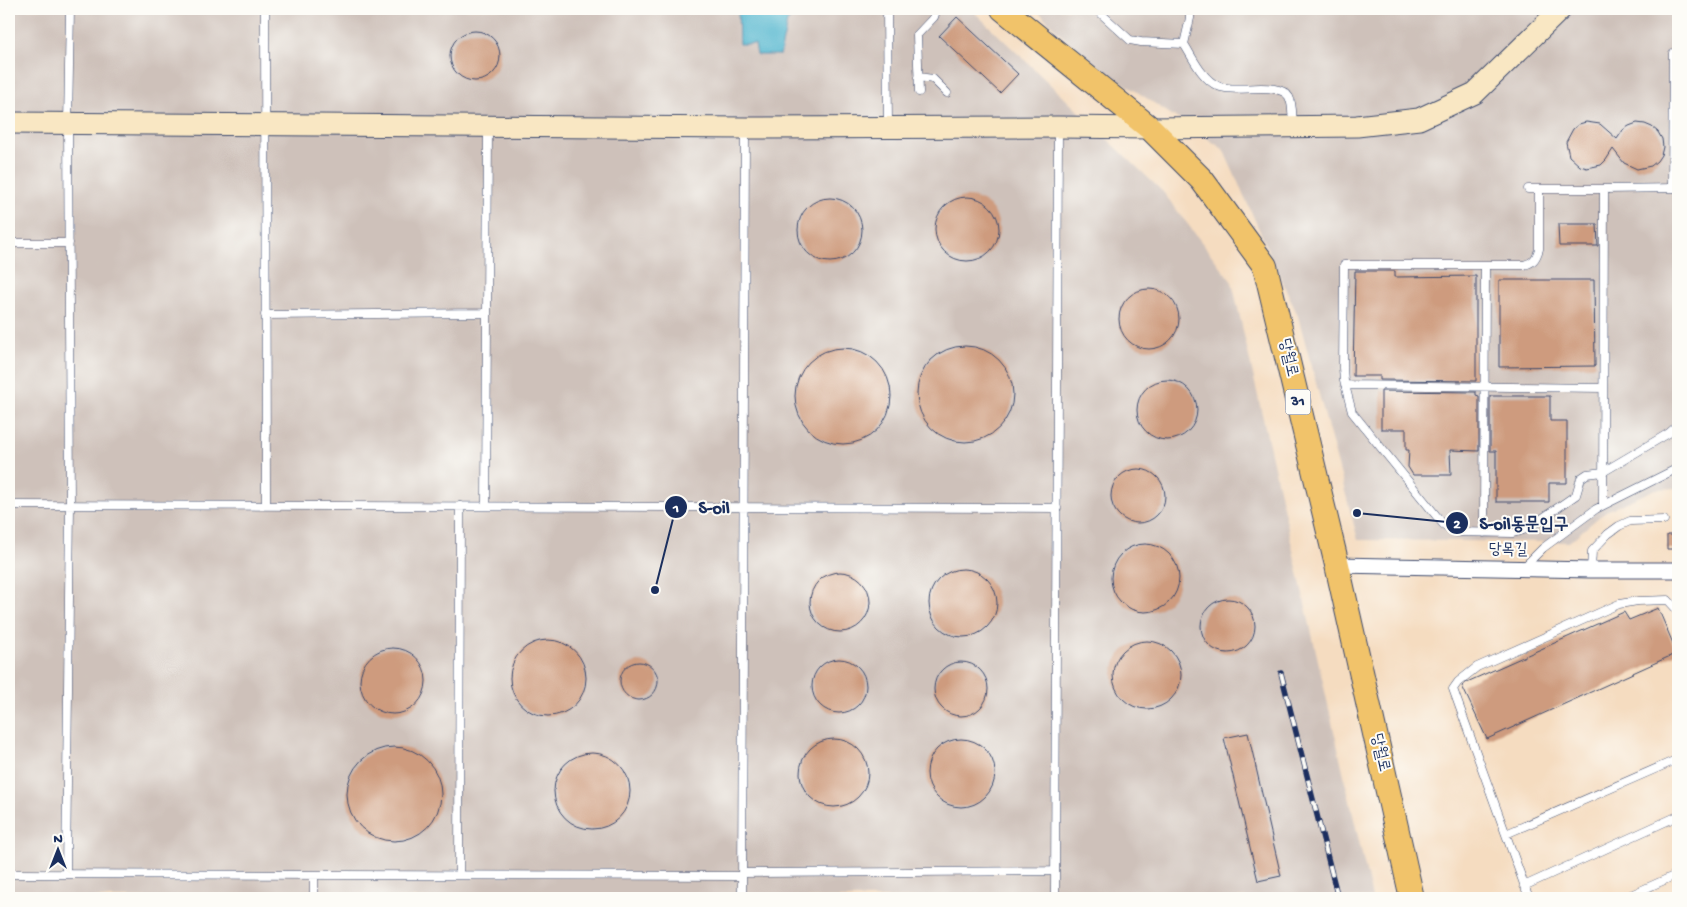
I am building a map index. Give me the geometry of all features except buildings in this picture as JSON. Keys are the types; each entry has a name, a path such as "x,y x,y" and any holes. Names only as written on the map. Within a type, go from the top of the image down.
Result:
{"main road":[{"name":"당월로","path":"1003,9 1150,128 1202,180 1265,266 1337,565 1412,898"},
{"path":"9,123 745,128 1357,126 1419,119 1475,93 1561,9"}],"street":[{"name":"당목길","path":"1337,565 1678,570"}],"lane":[{"path":"66,874 70,505 68,124 70,9"},
{"path":"264,9 266,506"},
{"path":"887,9 888,128"},
{"path":"919,92 917,35 934,17 935,9"},
{"path":"1096,9 1130,40 1184,44"},
{"path":"1190,9 1190,18 1184,44 1201,71 1216,86 1226,89 1273,89 1283,91 1289,97 1294,127"},
{"path":"1528,189 1675,188 1673,53"},
{"path":"918,77 933,79 947,93"},
{"path":"486,506 488,126"},
{"path":"1055,898 1058,127"},
{"path":"742,898 745,128"},
{"path":"1539,189 1539,249 1532,263 1524,265 1344,265 1343,368 1352,412 1443,524 1456,532 1513,533 1527,529 1576,495 1581,478 1587,474 1603,472 1669,433 1678,425"},
{"path":"1603,505 1604,189"},
{"path":"9,243 68,243"},
{"path":"1484,533 1485,265"},
{"path":"265,315 487,313"},
{"path":"1345,385 1603,388"},
{"path":"1522,569 1543,548 1603,505 1674,470 1678,470"},
{"path":"9,505 1057,508"},
{"path":"459,875 460,506"},
{"path":"1591,570 1592,551 1619,526 1630,521 1664,520"},
{"path":"1529,898 1453,689 1458,682 1477,666 1619,604 1668,600 1678,612"},
{"path":"1506,834 1678,759"},
{"path":"1524,886 1678,816"},
{"path":"9,874 459,875 1055,871"},
{"path":"1624,898 1678,874"},
{"path":"314,875 314,898"}],"shaded area":[{"path":"9,9 971,9 1163,192 1232,282 1372,898 9,898"},
{"path":"1036,9 1678,9 1678,488 1656,489 1606,511 1569,542 1358,540 1298,316 1223,149 1080,54"}],"water":[{"path":"738,9 800,9 787,22 780,55 757,55 755,44 739,44"}],"railway":[{"path":"1281,673 1338,898"}],"place":[{"name":"S-oil동문입구","path":"1357,513"},
{"name":"S-oil","path":"655,590"}]}
